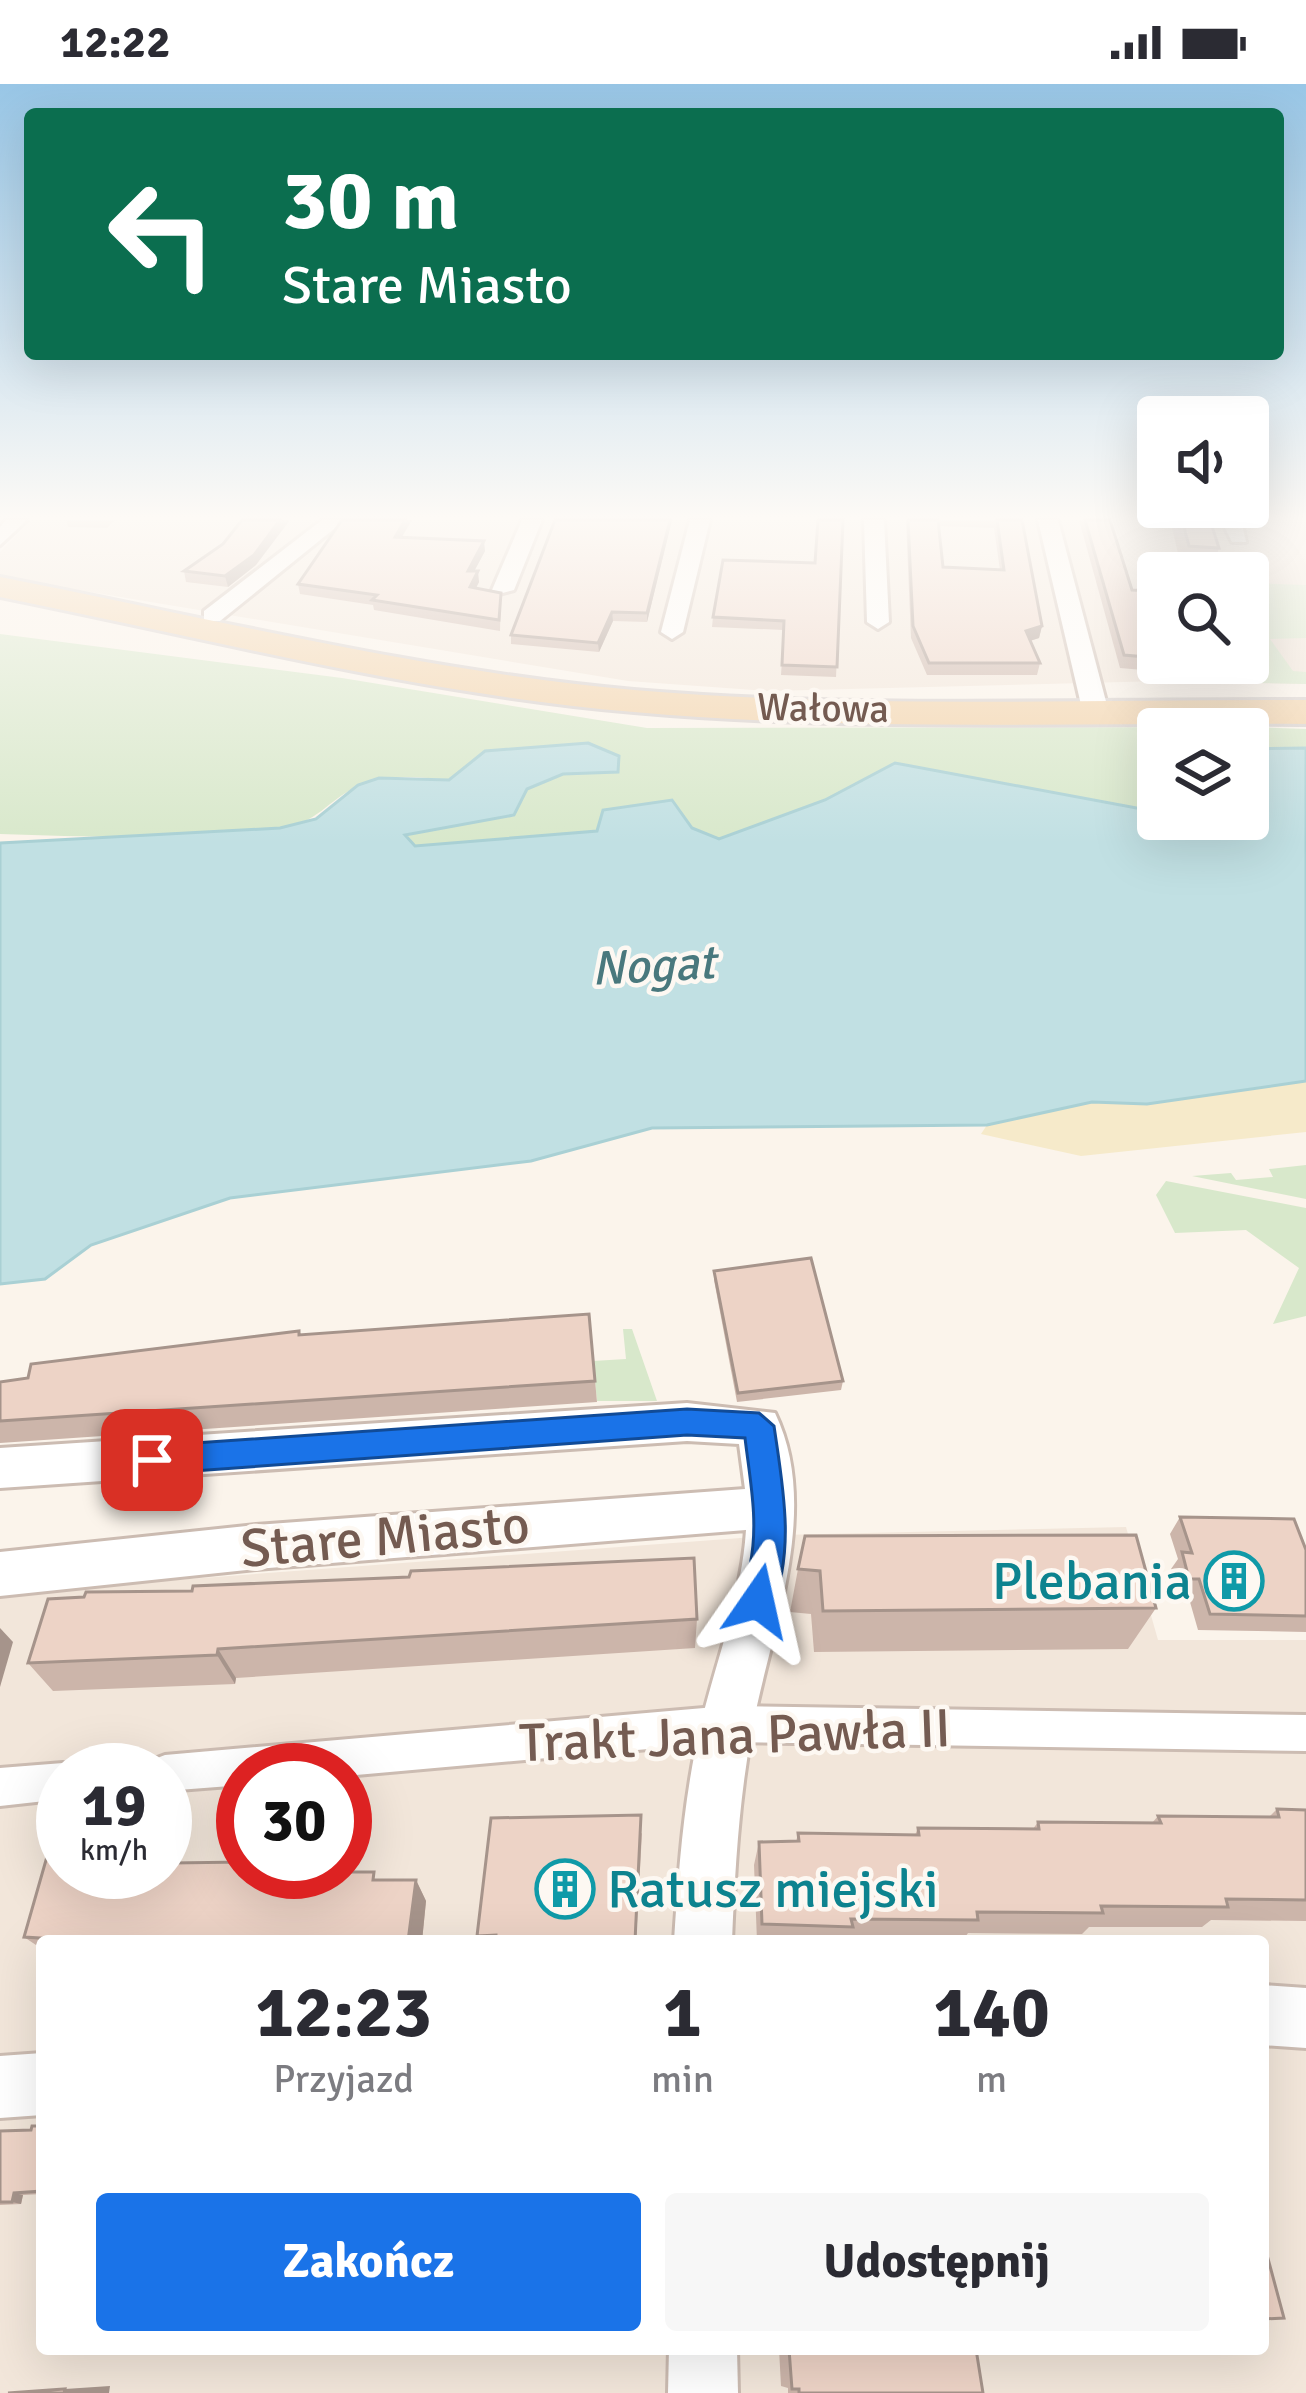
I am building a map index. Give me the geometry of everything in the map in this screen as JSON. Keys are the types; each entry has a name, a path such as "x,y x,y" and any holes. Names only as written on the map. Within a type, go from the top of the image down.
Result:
{"main road":[{"name":"Wałowa","path":"146,628 652,702 789,709 1306,712"}],"street":[{"path":"672,632 673,628"},
{"path":"1075,628 1095,710"},
{"name":"Stare Miasto","path":"0,1468 603,1427 759,1426 770,1508 768,1560 727,1724 704,1874 703,1935"},
{"name":"Stare Miasto","path":"0,1574 256,1547 770,1508"},
{"name":"Trakt Jana Pawła II","path":"192,1771 727,1724 1306,1733"},
{"path":"0,1787 36,1784"},
{"path":"1269,2015 1306,2018"},
{"path":"0,2087 36,2084"},
{"path":"703,2355 703,2393"}],"shaded area":[{"path":"306,628 1137,628 1137,682 769,691 628,681"},
{"path":"1269,628 1306,628 1306,684 1269,683"},
{"path":"1126,1527 1158,1640 1306,1640 1306,2393 0,2393 0,1593 780,1535"}],"green space":[{"path":"1269,628 1306,628 1306,638 1270,639 1293,671 1306,672 1306,684 1269,683"},
{"path":"0,634 342,678 647,728 1137,727 1137,808 895,763 825,800 719,839 692,828 671,800 604,810 598,831 415,846 403,834 514,816 526,789 563,774 618,772 619,756 587,743 485,751 449,780 403,777 368,782 313,817 278,829 174,836 0,834"},
{"path":"1269,728 1306,729 1306,748 1269,749"},
{"path":"1306,1165 1306,1199 1192,1176 1273,1177 1269,1169"},
{"path":"1166,1181 1306,1208 1306,1316 1273,1324 1299,1268 1246,1230 1175,1233 1156,1195"},
{"path":"623,1329 632,1329 657,1401 597,1401 593,1361 626,1359"}],"sand":[{"path":"1306,1081 1306,1132 1081,1156 981,1134 987,1125 1092,1102 1147,1104"}],"water":[{"name":"Nogat","path":"588,743 619,756 618,772 563,774 527,789 514,815 405,835 415,846 597,831 603,810 672,800 692,828 719,839 825,800 895,763 1137,808 1137,840 1269,840 1269,749 1306,748 1306,1081 1147,1104 1092,1102 987,1125 652,1128 531,1161 230,1198 91,1245 45,1279 0,1284 0,843 280,828 316,819 358,785 379,778 449,780 485,751"}],"building":[{"path":"514,628 605,628 598,643 511,635"},
{"path":"784,628 839,628 837,667 782,665"},
{"path":"914,628 1036,628 1026,631 1040,663 929,663"},
{"path":"1116,628 1137,628 1137,656 1124,655"},
{"path":"811,1258 843,1381 738,1393 714,1271"},
{"path":"589,1314 595,1381 0,1421 0,1382 28,1378 31,1364 299,1331 299,1335"},
{"name":"Plebania","path":"1180,1517 1294,1519 1306,1550 1306,1616 1210,1614 1199,1579 1189,1579 1182,1552 1192,1553"},
{"path":"1136,1535 1156,1608 823,1611 820,1571 798,1569 805,1536"},
{"path":"694,1558 697,1619 218,1649 217,1655 28,1663 48,1599 84,1597 86,1592 192,1591 193,1586 409,1577 411,1571"},
{"path":"1277,1809 1306,1810 1306,1900 1226,1899 1228,1907 1101,1906 1103,1913 977,1912 978,1920 851,1919 853,1927 762,1924 759,1842 799,1841 798,1833 919,1835 918,1828 1161,1823 1158,1816 1279,1817"},
{"name":"Ratusz miejski","path":"641,1815 635,1935 477,1935 491,1818"},
{"path":"216,1862 216,1899 372,1899 372,1872 373,1880 416,1880 409,1935 24,1937 36,1895 36,1899 192,1899 192,1863"},
{"path":"36,2126 36,2191 14,2193 12,2202 0,2202 0,2131"},
{"path":"1269,2262 1284,2318 1269,2319"},
{"path":"789,2355 977,2355 983,2393 799,2393 792,2389"},
{"path":"65,2389 64,2393 8,2393"}],"place":[{"name":"Plebania","path":"1234,1581"},
{"name":"Ratusz miejski","path":"565,1889"}],"route":[{"path":"152,1460 687,1422 759,1426 770,1508 768,1560 758,1601"}]}
